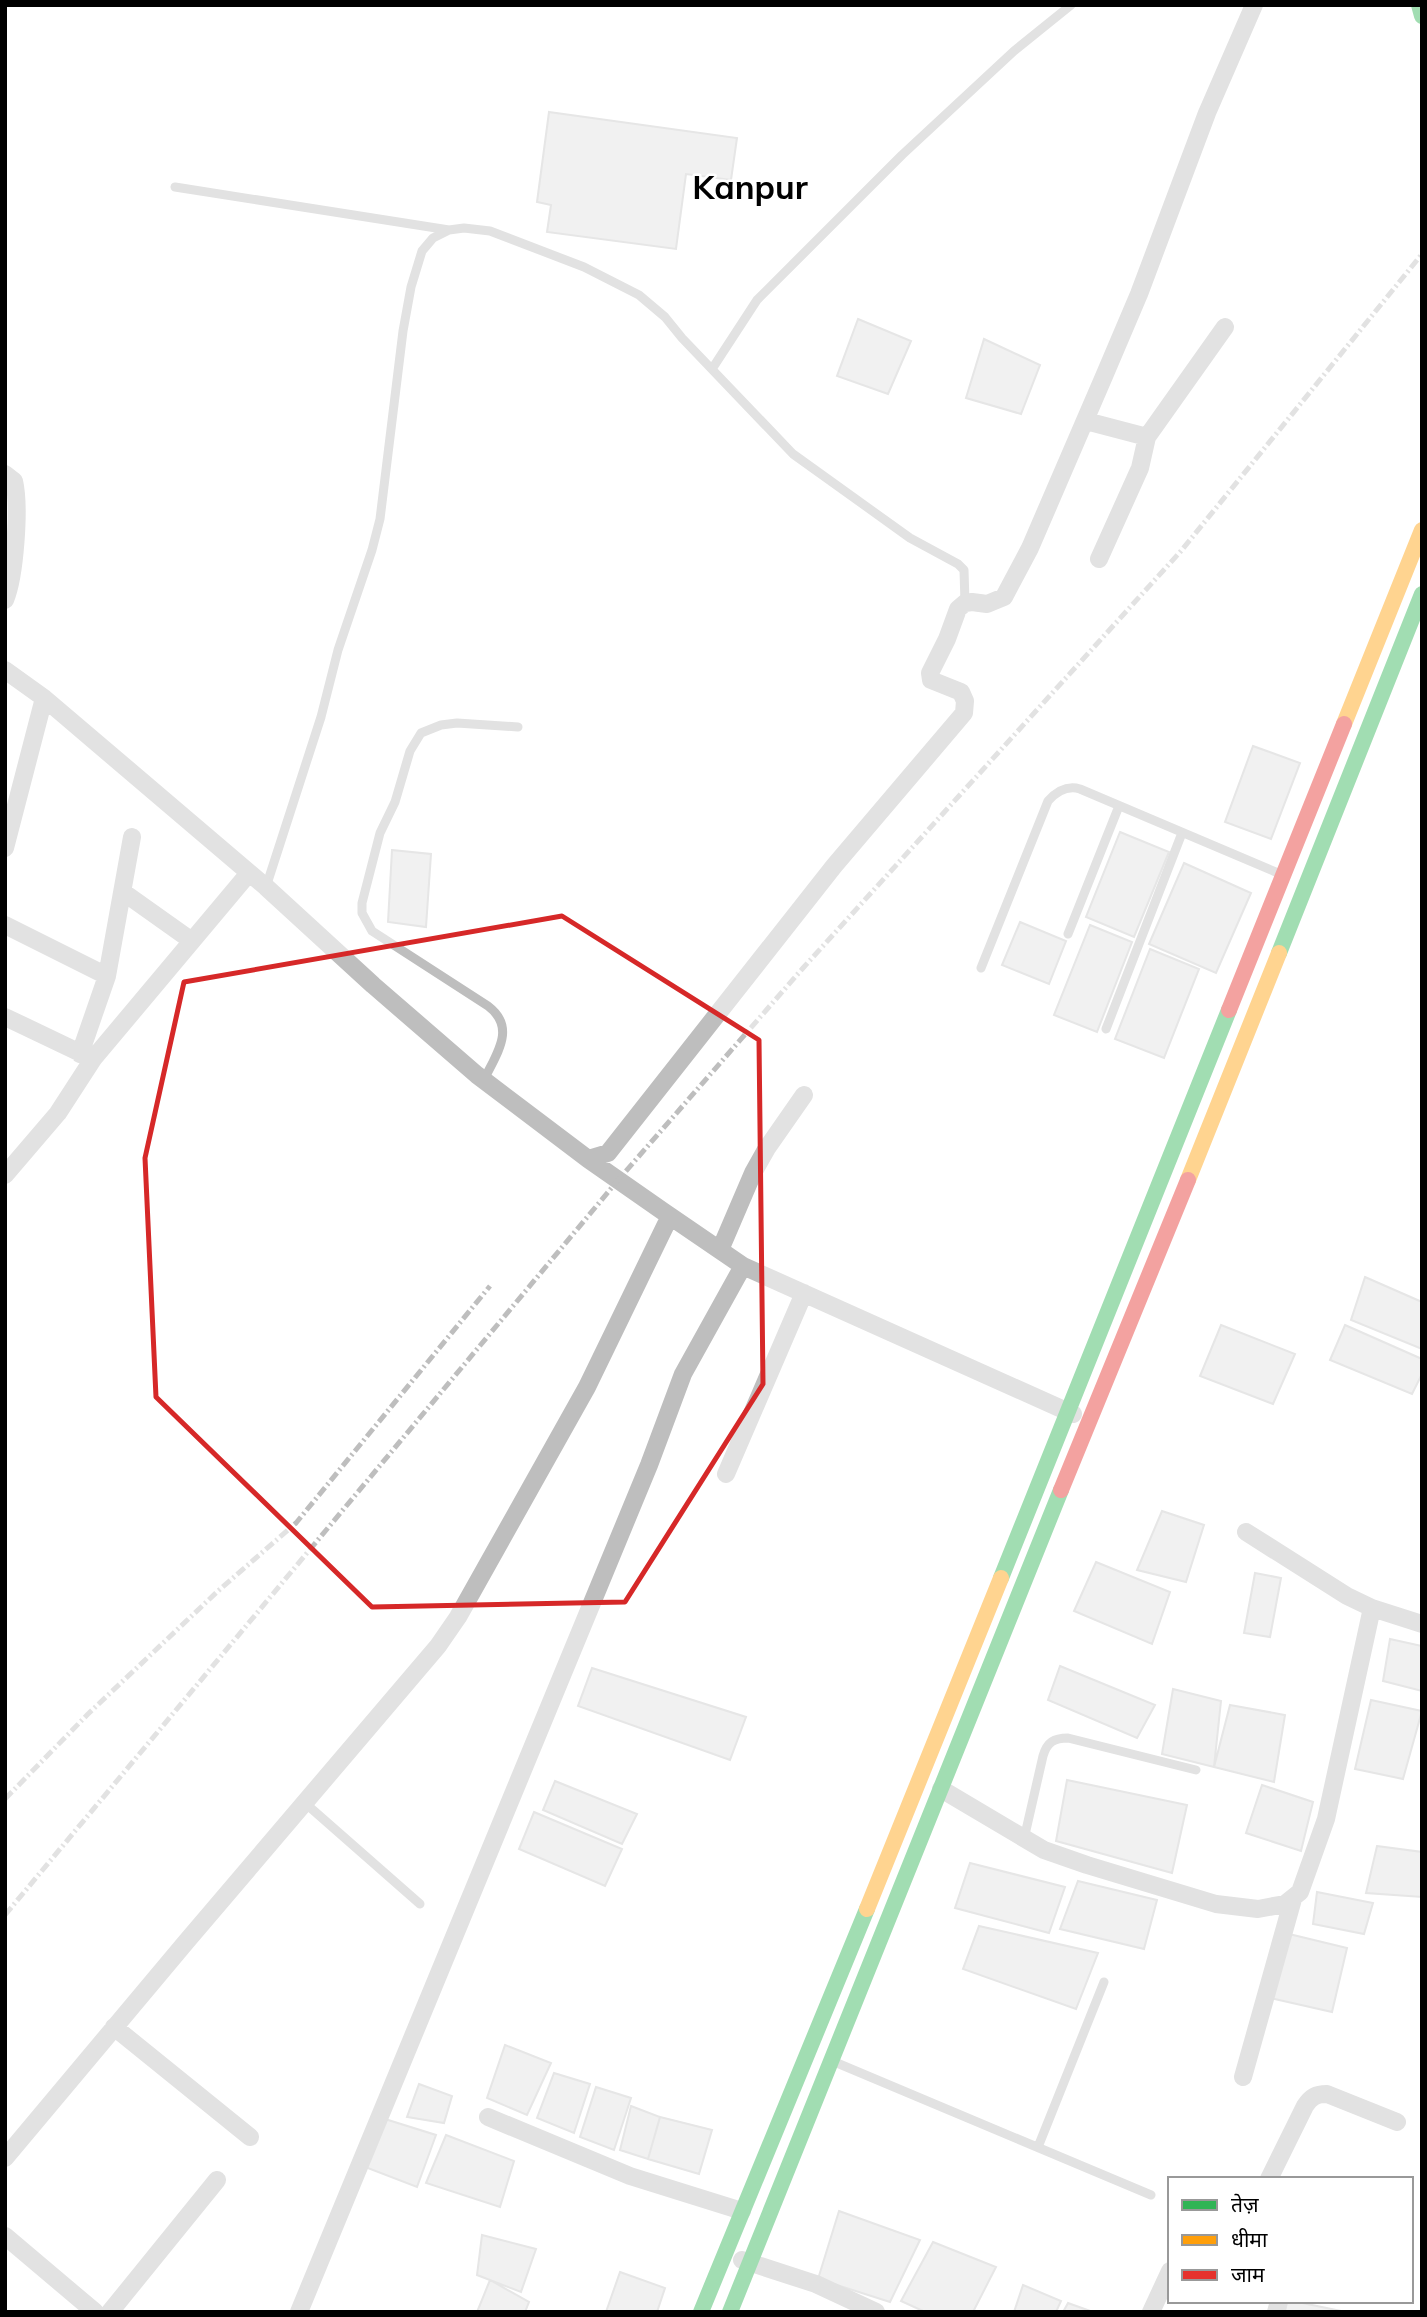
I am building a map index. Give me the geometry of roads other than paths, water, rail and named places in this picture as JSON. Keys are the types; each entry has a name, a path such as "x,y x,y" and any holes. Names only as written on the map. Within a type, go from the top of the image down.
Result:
{"main road":[{"path":"1419,5 1422,16"},
{"path":"701,2312 840,1977 1422,530"},
{"path":"730,2312 1019,1589 1145,1288 1422,594"}],"street":[{"path":"588,1158 608,1153 834,866 964,713 965,701 961,692 931,680 930,673 958,609 965,603 987,604 1004,597 1048,509 1139,294 1207,113 1254,5"},
{"path":"1099,559 1140,468 1147,438 1225,327"},
{"path":"1086,421 1147,438"},
{"path":"5,474 14,481 18,504 10,579 5,600"},
{"path":"5,670 44,698 266,887 373,985 484,1080 670,1216 743,1266 1067,1411 1088,1423"},
{"path":"5,848 44,698"},
{"path":"5,1175 58,1113 87,1056 107,976 132,837"},
{"path":"87,1056 192,941 249,873"},
{"path":"123,892 192,941"},
{"path":"5,925 107,976"},
{"path":"5,1017 87,1056"},
{"path":"719,1250 763,1156 804,1096"},
{"path":"5,2158 438,1647 458,1617 587,1387 670,1216"},
{"path":"299,2312 649,1465 675,1393 743,1266"},
{"path":"726,1474 804,1293"},
{"path":"1246,1532 1347,1596 1371,1608 1422,1624"},
{"path":"941,1789 1044,1850 1216,1904 1258,1909 1274,1907 1293,1899 1300,1892 1325,1818 1371,1608"},
{"path":"1243,2077 1293,1899"},
{"path":"114,2027 250,2137"},
{"path":"1270,2177 1305,2106 1315,2095 1327,2094 1397,2122"},
{"path":"488,2117 630,2176 742,2211"},
{"path":"110,2312 217,2180"},
{"path":"5,2236 95,2312"},
{"path":"725,2254 816,2284 876,2312"},
{"path":"1151,2312 1168,2276"}],"lane":[{"path":"712,369 757,300 902,155 1014,51 1071,5"},
{"path":"175,187 449,230 464,228 490,231 584,267 639,295 665,317 793,454 910,538 958,564 964,570 966,581 965,603"},
{"path":"266,887 321,717 338,650 380,519 403,331 414,277 422,251 433,238 449,230"},
{"path":"484,1080 501,1041 501,1018 488,1006 372,931 365,922 362,903 380,833 395,802 410,751 421,733 441,724 457,723 518,727"},
{"path":"981,968 1048,801 1064,789 1072,787 1284,876"},
{"path":"1068,934 1119,806"},
{"path":"1105,1029 1182,833"},
{"path":"1024,1839 1046,1746 1054,1740 1068,1738 1196,1770"},
{"path":"305,1803 420,1904"},
{"path":"1038,2147 1104,1982"},
{"path":"832,2061 1151,2195"}],"railway":[{"path":"5,1915 619,1179 803,968 1181,551 1422,254"},
{"path":"5,1799 88,1714 218,1591 296,1523 490,1286"}],"district":[{"name":"Kanpur","path":"750,187"}]}
